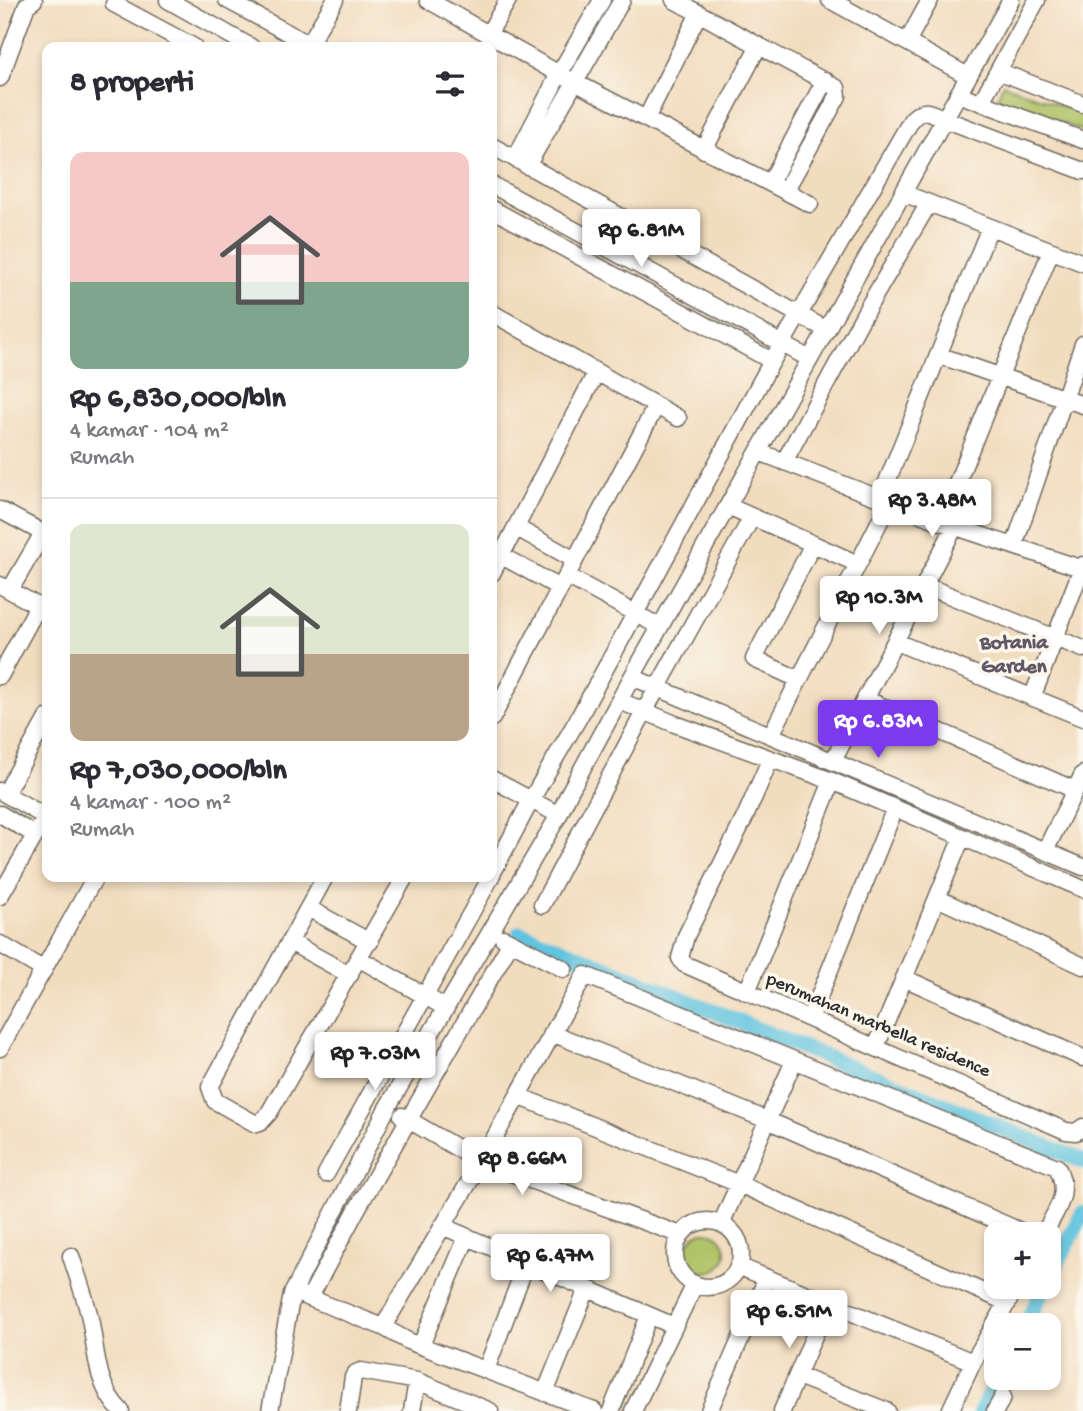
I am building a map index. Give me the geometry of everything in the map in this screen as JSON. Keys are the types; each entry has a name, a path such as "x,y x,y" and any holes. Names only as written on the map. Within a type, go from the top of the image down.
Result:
{"street":[{"path":"0,78 27,5 34,0"},
{"path":"168,0 242,42"},
{"path":"227,0 305,42"},
{"path":"314,42 335,0"},
{"path":"428,0 559,74 810,204"},
{"path":"489,33 508,0"},
{"path":"521,162 559,74 602,0"},
{"path":"521,162 576,82 622,0"},
{"path":"674,0 837,88 838,96 785,191"},
{"path":"830,0 968,76"},
{"path":"907,42 930,0"},
{"path":"270,1411 292,1294 384,1115 559,815 632,677 1011,0"},
{"path":"981,102 1037,0"},
{"path":"114,4 185,42"},
{"path":"646,119 699,13"},
{"path":"704,150 758,47"},
{"path":"998,71 1083,104"},
{"path":"770,183 825,80"},
{"path":"958,94 1083,140"},
{"path":"497,865 772,361 912,120 924,110 1083,171"},
{"path":"497,149 827,330"},
{"path":"497,189 810,359"},
{"path":"903,193 1083,263"},
{"path":"784,462 929,203"},
{"path":"497,212 772,361"},
{"path":"771,735 858,564 990,228"},
{"path":"833,761 926,586 1001,376 1051,251"},
{"path":"838,309 861,321"},
{"path":"497,316 678,418"},
{"path":"1014,546 1083,344"},
{"path":"939,355 1083,405"},
{"path":"497,564 596,373"},
{"path":"497,709 656,406"},
{"path":"759,452 948,524 1083,568 1032,698"},
{"path":"728,506 858,564"},
{"path":"0,510 42,532"},
{"path":"542,905 644,712 752,517"},
{"path":"517,528 575,560"},
{"path":"42,538 5,588 42,607"},
{"path":"798,678 754,659 813,544"},
{"path":"502,556 660,627"},
{"path":"926,586 1083,649"},
{"path":"0,676 42,610"},
{"path":"896,642 1083,719"},
{"path":"632,677 1083,867"},
{"path":"866,699 1075,790"},
{"path":"620,701 770,760 832,781 1083,889"},
{"path":"42,727 3,793 42,813"},
{"name":"perumahan marbella residence","path":"770,760 746,817 686,936 680,958 684,964 1066,1131 1076,1132 1083,1127"},
{"path":"1045,851 1083,774"},
{"path":"747,992 832,781"},
{"path":"497,782 559,815"},
{"path":"540,786 569,793"},
{"path":"810,1019 895,808"},
{"path":"0,814 35,835"},
{"path":"0,896 42,824"},
{"path":"876,1047 962,837"},
{"path":"0,1048 91,882"},
{"path":"322,882 210,1087 215,1101 256,1124 269,1114 402,882"},
{"path":"326,1174 488,882"},
{"path":"937,898 1083,966"},
{"path":"308,908 370,942"},
{"path":"492,932 564,969"},
{"path":"290,942 350,975"},
{"path":"310,1297 511,942"},
{"path":"0,944 44,970"},
{"path":"360,959 446,1008"},
{"path":"383,1327 481,1162 585,975 1057,1167 1064,1181 1062,1199 1050,1222"},
{"path":"904,978 1083,1058"},
{"path":"552,1033 768,1120 1000,1222"},
{"path":"721,1224 794,1061"},
{"path":"518,1096 739,1184 1008,1303"},
{"path":"358,1114 409,1120 481,1162 681,1235"},
{"path":"704,1221 721,1224 734,1234 739,1244 738,1266 732,1275 715,1286 695,1284 679,1270 676,1261 675,1251 681,1235 693,1224 704,1221"},
{"path":"442,1226 674,1326"},
{"path":"421,1345 466,1238"},
{"path":"71,1256 89,1315 101,1378 105,1390 121,1411"},
{"path":"486,1370 526,1264"},
{"path":"738,1266 973,1362"},
{"path":"709,1411 767,1278"},
{"path":"632,1411 695,1284"},
{"path":"545,1393 587,1289"},
{"path":"292,1294 310,1297 421,1345 594,1411"},
{"path":"950,1411 973,1362 1010,1299"},
{"path":"782,1411 828,1303"},
{"path":"611,1411 649,1316"},
{"path":"348,1411 353,1377 356,1373 367,1371 417,1381 472,1407 490,1411"},
{"path":"798,1376 887,1411"},
{"path":"412,1411 417,1381"}],"green space":[{"path":"1003,84 1083,114 1083,131 997,99"},
{"path":"706,1232 714,1233 720,1238 725,1244 725,1260 720,1266 714,1271 706,1272 698,1271 692,1266 687,1260 686,1252 687,1244 692,1238 698,1233"}],"waterway":[{"path":"520,933 1083,1161"},
{"path":"1061,1256 1083,1213"},
{"path":"1032,1313 1039,1299"},
{"path":"981,1411 992,1390"}],"district":[{"name":"Botania Garden","path":"1014,656"}]}
